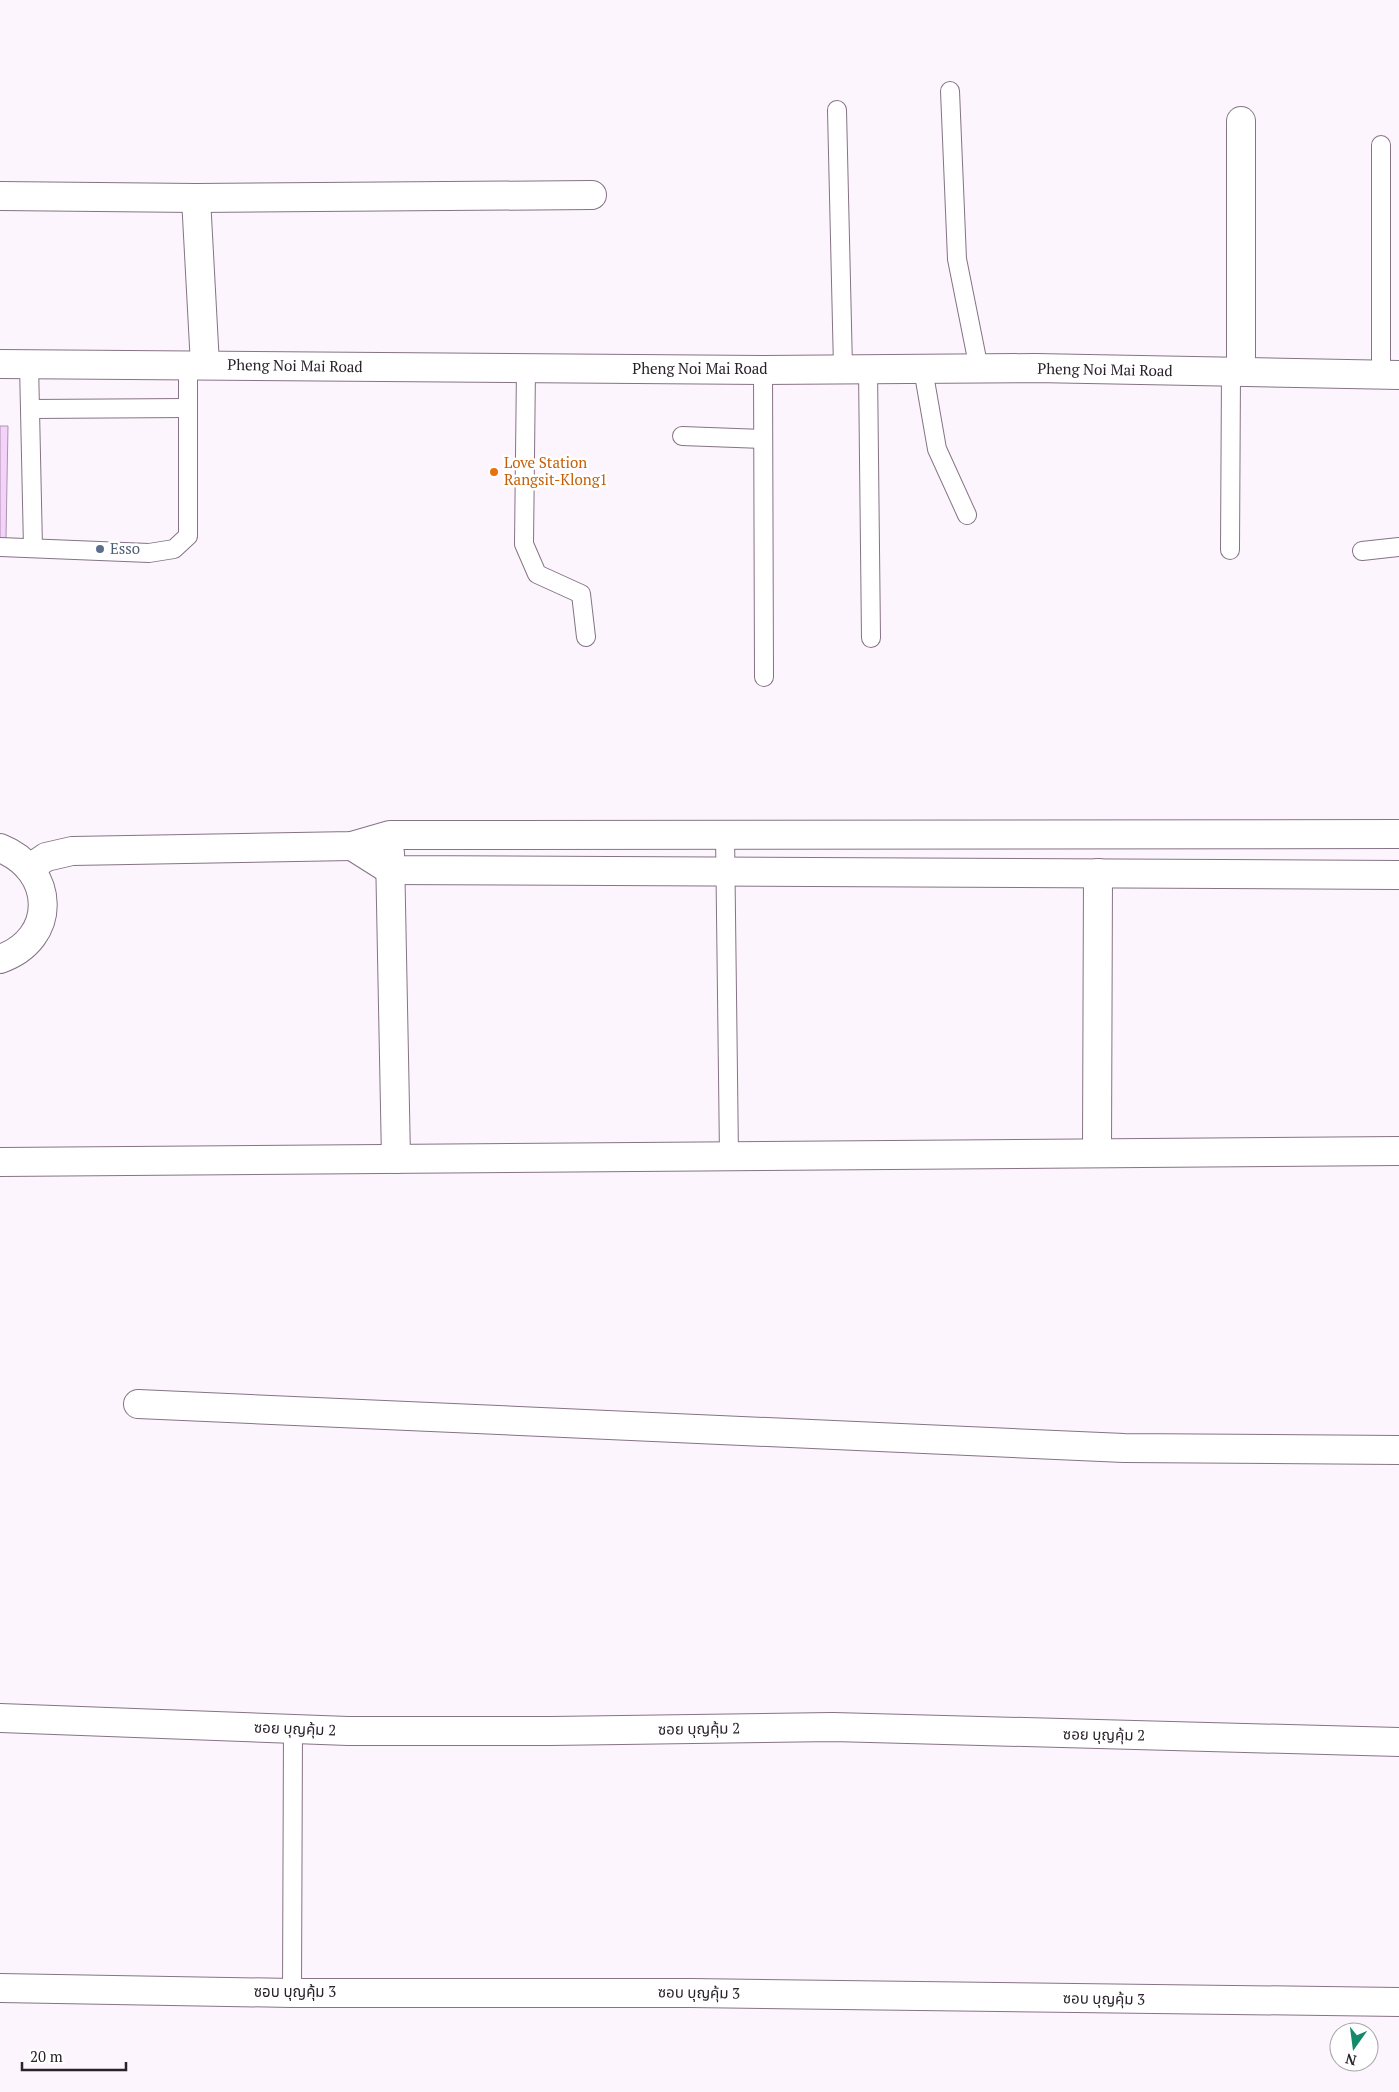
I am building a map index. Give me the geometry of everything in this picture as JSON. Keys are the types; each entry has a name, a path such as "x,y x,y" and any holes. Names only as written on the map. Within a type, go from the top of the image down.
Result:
{"street":[{"path":"1236,371 1240,121"},
{"path":"0,196 196,198 592,195"},
{"path":"196,198 196,365"},
{"name":"Pheng Noi Mai Road","path":"0,364 763,370 856,368 1236,371 1390,375"},
{"path":"30,868 46,858 72,851 352,846 390,835 1399,834"},
{"path":"390,835 396,1159"},
{"path":"352,846 390,870 1399,875"},
{"path":"0,848 15,854 30,868 40,886 43,898 41,918 32,937 13,955 0,959"},
{"path":"1097,1153 1098,873"},
{"path":"0,1162 1399,1151"},
{"path":"138,1404 1124,1448 1399,1450"},
{"name":"ซอย บุญคุ้ม 2","path":"0,1718 293,1729 551,1731 832,1728 1399,1742"},
{"name":"ซอบ บุญคุ้ม 3","path":"0,1988 292,1993 497,1992 1399,2002"}],"lane":[{"path":"950,91 957,259 979,369"},
{"path":"837,110 856,368 871,638"},
{"path":"1381,146 1390,375"},
{"path":"29,364 33,548"},
{"path":"0,546 149,553 174,549 188,536 188,408 196,365"},
{"path":"526,368 524,544 537,574 582,594 586,637"},
{"path":"923,369 937,449 967,515"},
{"path":"763,370 764,677"},
{"path":"1230,550 1236,371"},
{"path":"30,408 188,408"},
{"path":"682,436 763,439"},
{"path":"1362,551 1399,547"},
{"path":"725,834 729,1156"},
{"path":"292,1993 293,1729"}],"building":[{"path":"0,426 8,426 6,538 0,538"}],"place":[{"name":"Love Station Rangsit-Klong1","path":"494,472"},
{"name":"Esso","path":"100,549"}]}
